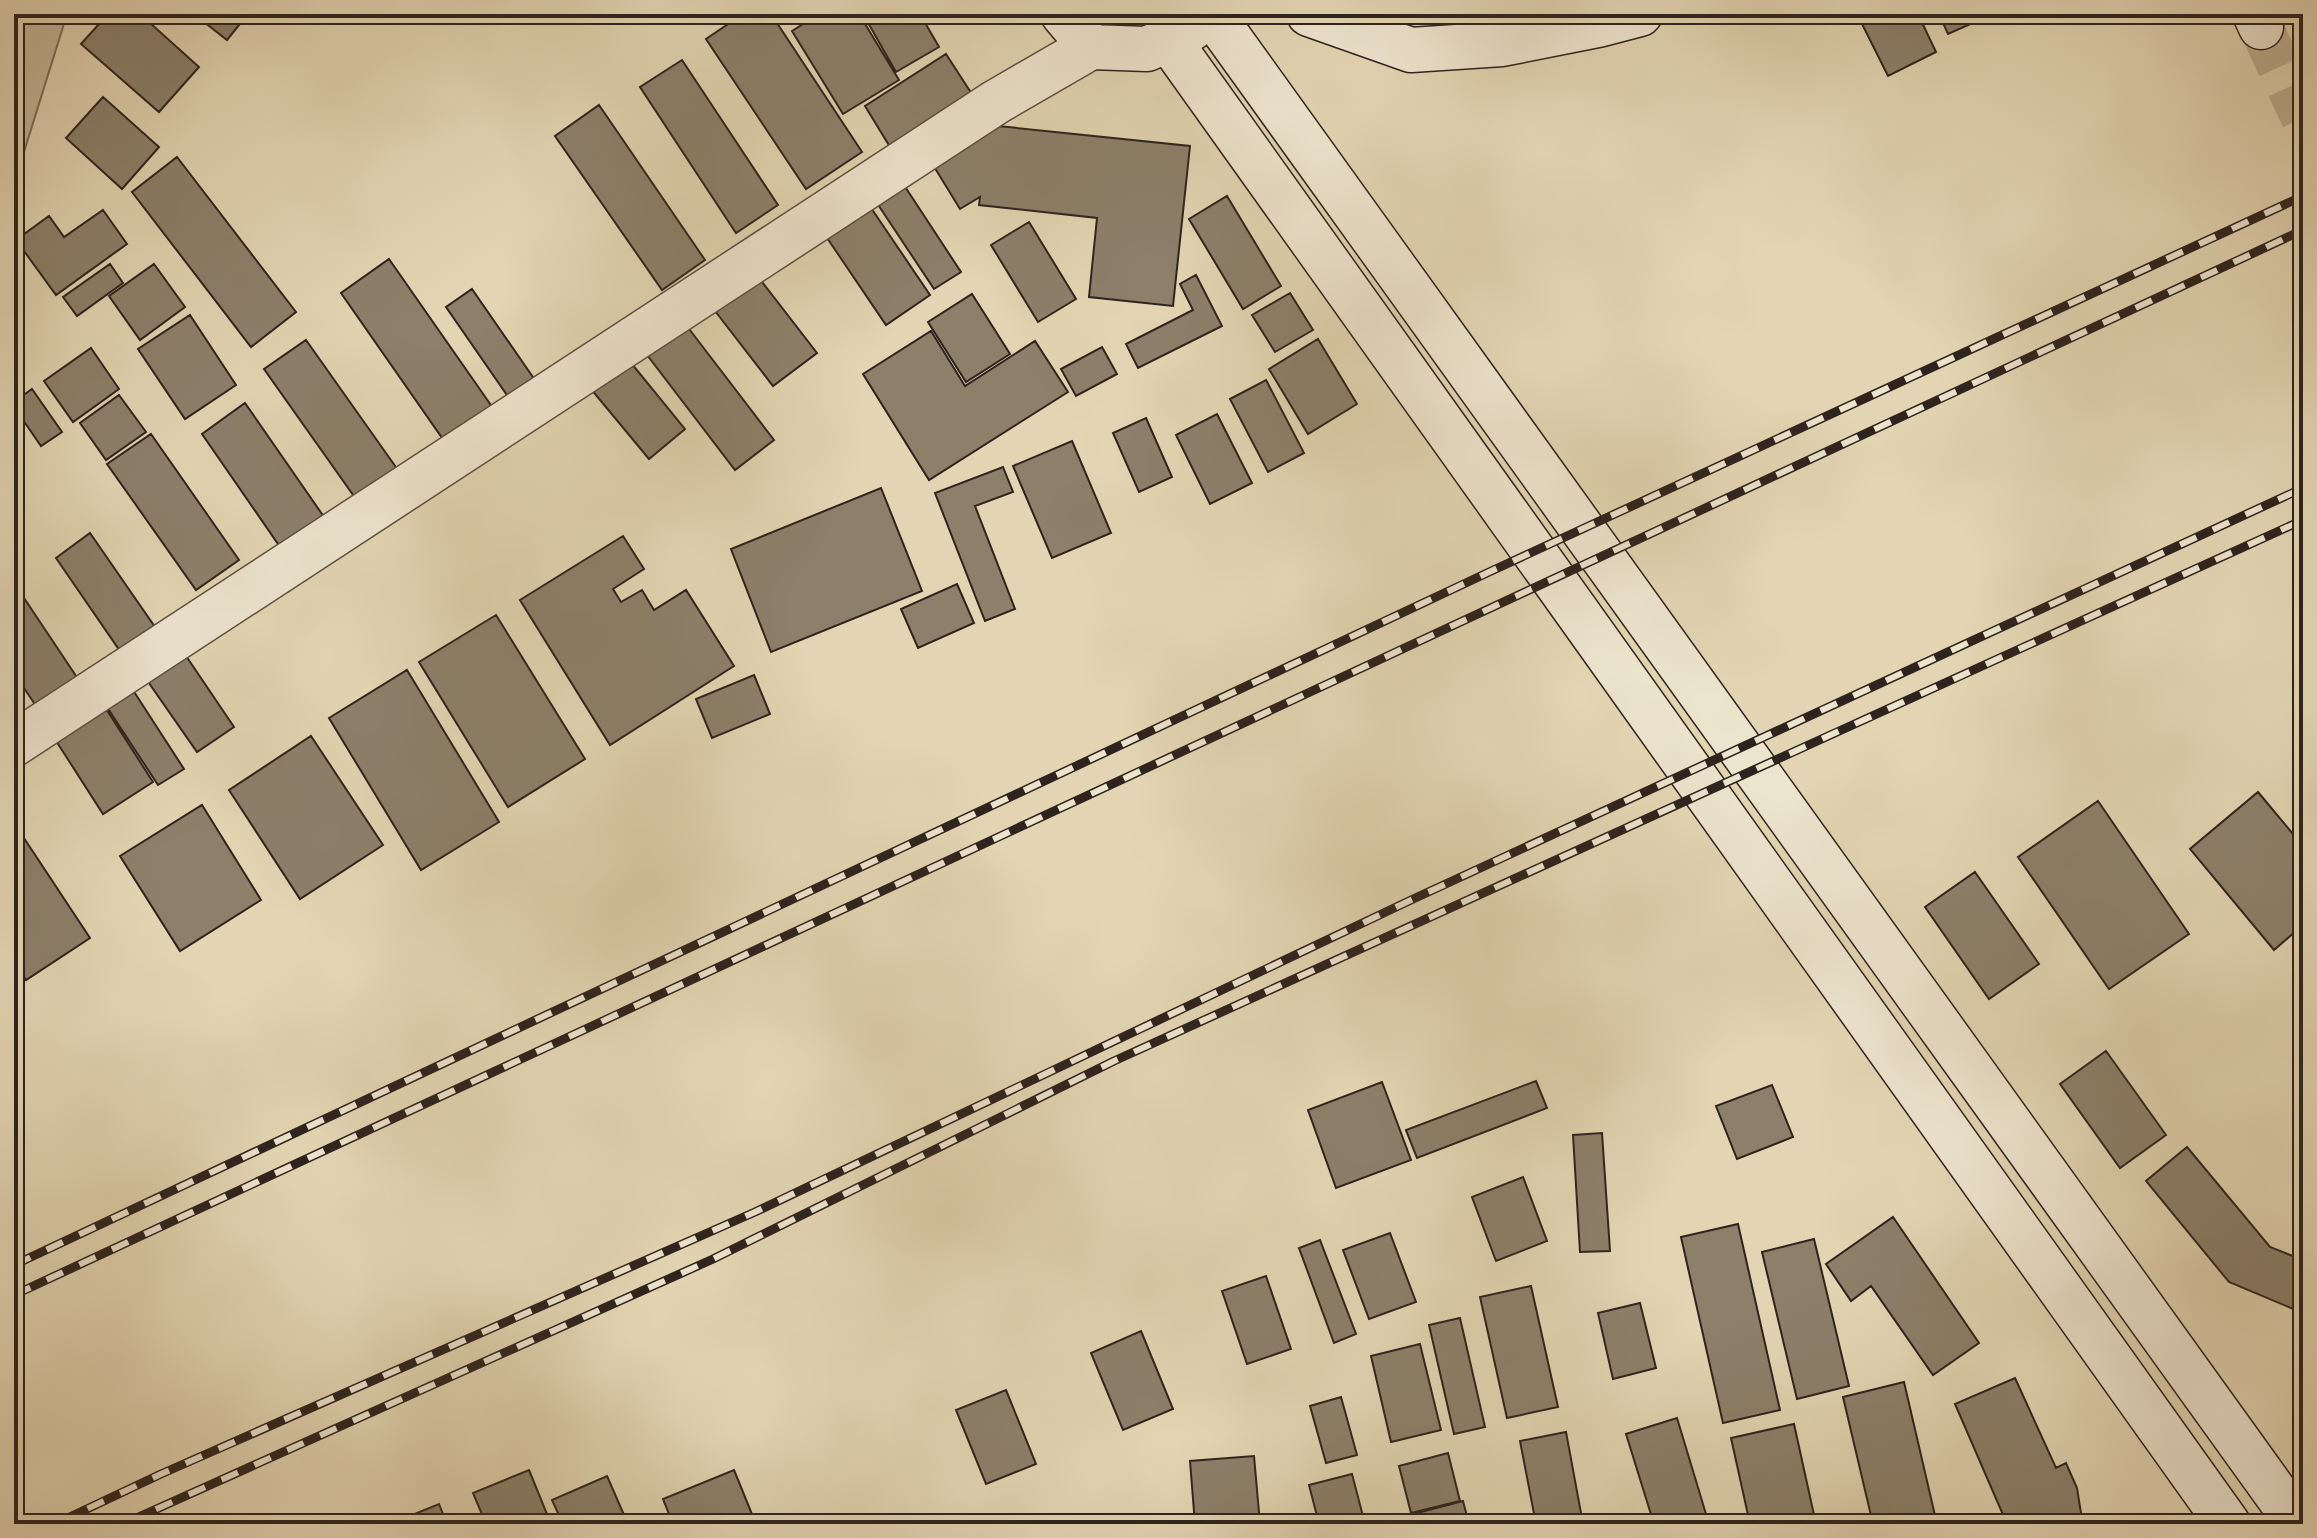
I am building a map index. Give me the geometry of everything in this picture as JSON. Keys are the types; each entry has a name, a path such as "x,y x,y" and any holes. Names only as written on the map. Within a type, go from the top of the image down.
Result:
{"street":[{"path":"1063,14 1091,47"},
{"path":"14,744 996,102 1091,47 1147,49 1200,25 1210,14 2298,1524"},
{"path":"1309,14 1411,50 1502,44 1640,14"},
{"path":"1168,39 2228,1524"}],"shaded area":[{"path":"14,14 67,14 14,184"}],"building":[{"path":"108,14 140,14 199,67 159,112 81,44"},
{"path":"194,14 248,14 227,40"},
{"path":"743,14 771,14 862,152 806,189 706,39"},
{"path":"819,14 859,14 899,80 843,114 792,31"},
{"path":"863,14 920,14 939,47 896,72"},
{"path":"1857,14 1918,14 1936,52 1888,76"},
{"path":"1939,14 1993,14 1948,34"},
{"path":"946,54 977,102 895,155 865,106"},
{"path":"682,60 778,205 736,233 640,87"},
{"path":"103,97 159,147 122,189 66,138"},
{"path":"599,105 705,260 662,290 555,136"},
{"path":"988,125 1190,146 1173,306 1089,297 1097,218 979,205 980,197 960,209 930,160"},
{"path":"177,157 296,312 251,347 132,192"},
{"path":"898,176 961,272 934,289 871,194"},
{"path":"863,196 930,295 886,325 819,226"},
{"path":"1227,196 1281,286 1243,309 1189,219"},
{"path":"103,210 127,244 56,295 16,240 49,216 64,237"},
{"path":"1029,222 1076,299 1038,322 991,245"},
{"path":"389,259 495,411 447,445 341,293"},
{"path":"110,264 123,283 77,316 63,297"},
{"path":"154,264 185,307 140,340 109,296"},
{"path":"756,274 817,353 773,386 712,307"},
{"path":"1196,275 1222,326 1138,368 1126,344 1193,310 1180,284"},
{"path":"472,289 537,383 511,401 446,307"},
{"path":"1290,293 1313,330 1275,352 1252,315"},
{"path":"972,294 1010,354 966,382 928,322"},
{"path":"190,315 236,385 185,419 138,349"},
{"path":"683,321 774,440 735,470 644,351"},
{"path":"931,331 965,386 1035,341 1068,392 929,480 863,374"},
{"path":"1318,339 1357,404 1308,434 1269,369"},
{"path":"306,340 405,480 363,509 264,369"},
{"path":"1102,347 1117,374 1076,396 1061,369"},
{"path":"91,348 119,389 73,422 44,381"},
{"path":"627,358 685,429 649,459 591,389"},
{"path":"1266,380 1304,453 1268,472 1230,399"},
{"path":"32,389 62,432 41,446 14,407 14,402"},
{"path":"119,395 146,432 106,460 80,423"},
{"path":"245,403 331,527 287,557 202,434"},
{"path":"1217,414 1252,483 1210,504 1176,435"},
{"path":"1146,418 1172,477 1139,492 1113,433"},
{"path":"151,434 239,560 196,590 107,464"},
{"path":"1072,441 1111,533 1052,558 1013,466"},
{"path":"1003,467 1013,492 975,506 1015,609 985,621 935,493"},
{"path":"881,488 922,591 771,652 731,549"},
{"path":"90,533 155,627 120,651 56,558"},
{"path":"623,536 644,569 613,589 621,602 642,590 654,610 686,590 734,666 610,745 520,600"},
{"path":"14,583 80,682 38,709 14,673"},
{"path":"957,584 974,623 918,648 901,609"},
{"path":"496,615 585,759 508,807 419,662"},
{"path":"180,647 234,727 197,752 142,673"},
{"path":"407,670 499,822 421,870 329,718"},
{"path":"754,675 770,714 712,738 696,699"},
{"path":"129,684 184,769 158,785 103,701"},
{"path":"101,701 153,782 103,814 51,733"},
{"path":"311,736 383,845 300,899 229,790"},
{"path":"2258,792 2303,846 2303,925 2274,950 2190,849"},
{"path":"2098,801 2189,934 2109,989 2018,857"},
{"path":"202,805 261,900 180,951 120,856"},
{"path":"14,823 90,938 26,980 14,962"},
{"path":"1975,872 2039,964 1989,999 1925,907"},
{"path":"2106,1051 2166,1135 2120,1168 2060,1084"},
{"path":"1536,1081 1547,1108 1417,1158 1406,1130"},
{"path":"1382,1082 1411,1160 1336,1188 1308,1110"},
{"path":"1772,1085 1793,1137 1737,1159 1716,1106"},
{"path":"1602,1133 1610,1251 1580,1252 1573,1135"},
{"path":"2187,1147 2270,1247 2303,1260 2303,1313 2229,1282 2146,1181"},
{"path":"1523,1177 1547,1241 1496,1261 1472,1197"},
{"path":"1893,1217 1979,1343 1933,1375 1871,1286 1851,1301 1826,1264"},
{"path":"1738,1224 1780,1410 1723,1423 1681,1237"},
{"path":"1390,1233 1416,1302 1369,1319 1343,1250"},
{"path":"1814,1239 1849,1386 1797,1399 1762,1252"},
{"path":"1320,1240 1356,1334 1334,1343 1299,1248"},
{"path":"1266,1276 1291,1349 1247,1364 1222,1291"},
{"path":"1531,1286 1558,1407 1507,1418 1480,1297"},
{"path":"1640,1303 1656,1368 1613,1379 1598,1313"},
{"path":"1460,1318 1485,1427 1454,1434 1429,1325"},
{"path":"1141,1331 1173,1409 1123,1430 1091,1353"},
{"path":"1420,1344 1441,1430 1391,1442 1371,1356"},
{"path":"2015,1378 2056,1468 2066,1463 2077,1488 2081,1513 2079,1524 2007,1524 1955,1404"},
{"path":"1904,1382 1937,1524 1873,1524 1843,1397"},
{"path":"1006,1390 1036,1464 986,1484 956,1410"},
{"path":"1341,1397 1357,1455 1326,1463 1310,1406"},
{"path":"1677,1418 1709,1524 1654,1524 1626,1434"},
{"path":"1794,1424 1816,1524 1750,1524 1731,1438"},
{"path":"1566,1432 1583,1524 1536,1524 1520,1441"},
{"path":"1448,1453 1460,1501 1411,1513 1399,1466"},
{"path":"1254,1456 1260,1524 1195,1524 1190,1461"},
{"path":"529,1470 551,1524 486,1524 473,1493"},
{"path":"734,1470 756,1524 673,1524 663,1499"},
{"path":"1352,1474 1365,1524 1319,1524 1309,1485"},
{"path":"607,1476 628,1524 563,1524 552,1500"},
{"path":"1463,1501 1469,1524 1408,1524 1406,1516"},
{"path":"439,1504 447,1524 390,1524"}],"tunnel":[{"path":"2261,27 2303,118"}],"railway":[{"path":"14,1265 1487,573 2303,196"},
{"path":"14,1295 2303,230"},
{"path":"55,1524 161,1474 755,1212 1411,900 2303,488"},
{"path":"123,1524 713,1259 1114,1061 2303,520"}]}
